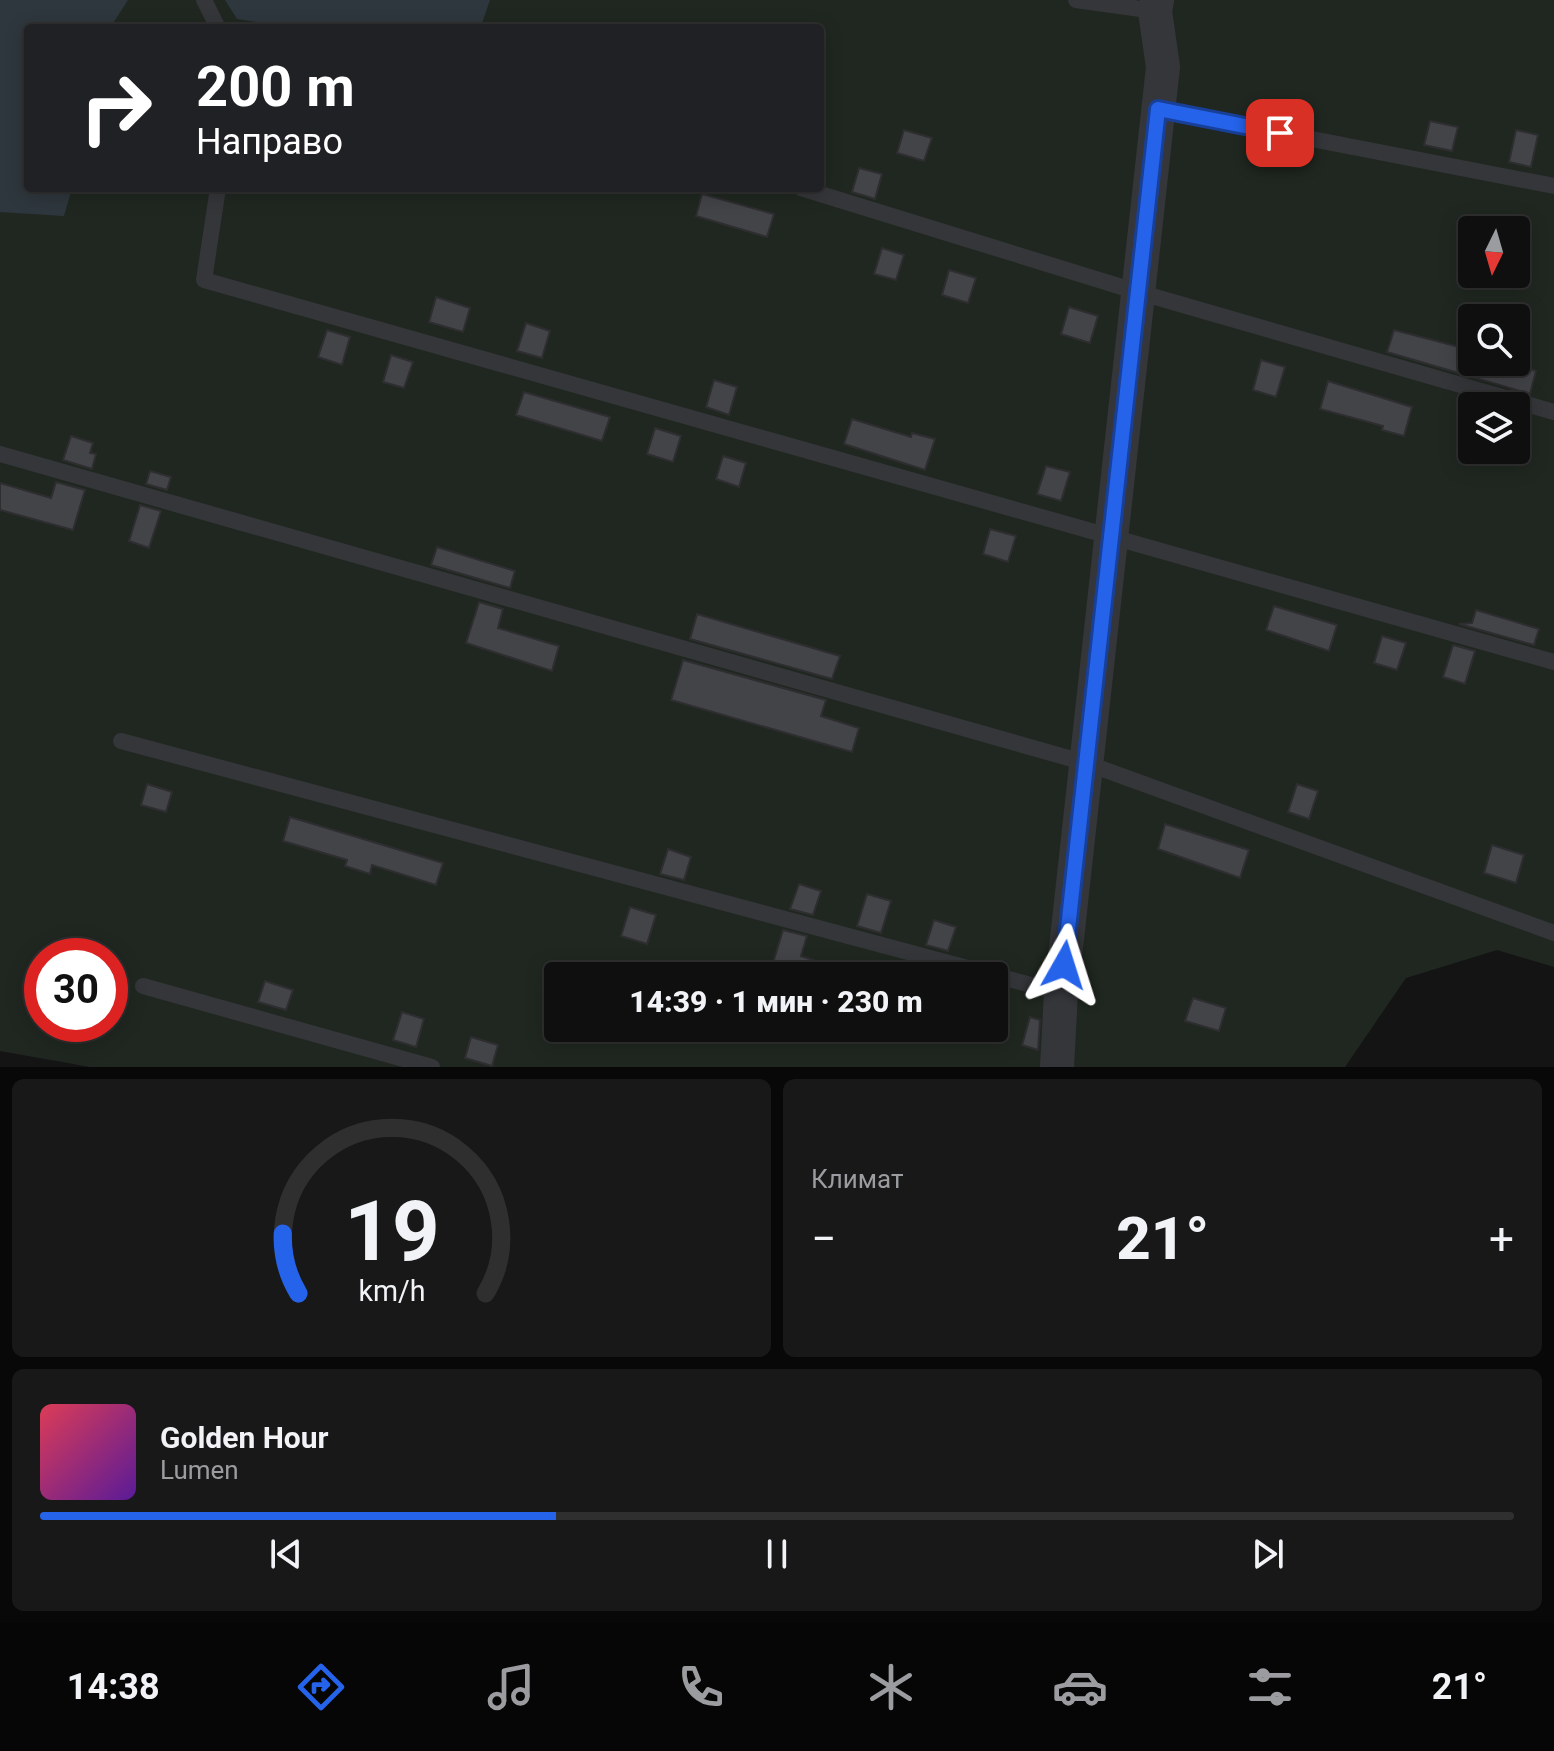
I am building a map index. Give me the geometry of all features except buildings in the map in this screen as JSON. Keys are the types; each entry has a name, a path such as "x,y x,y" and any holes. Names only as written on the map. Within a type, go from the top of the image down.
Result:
{"street":[{"path":"1057,1067 1061,993 1163,67 1156,6"}],"lane":[{"path":"204,0 216,24"},
{"path":"1076,0 1156,6"},
{"path":"1158,109 1554,186"},
{"path":"217,192 204,280 1554,662"},
{"path":"814,192 1138,292 1554,412"},
{"path":"0,454 1086,763 1554,933"},
{"path":"121,741 1061,993"},
{"path":"143,986 432,1067"}],"shaded area":[{"path":"0,0 1554,0 1554,967 1497,950 1406,978 1345,1067 90,1067 0,1051"},
{"path":"0,0 128,0 113,24 24,24 24,192 71,192 64,216 0,212"},
{"path":"225,0 490,0 482,23 475,24 274,24 237,19"}],"route":[{"path":"1064,965 1158,109 1280,133"}]}
